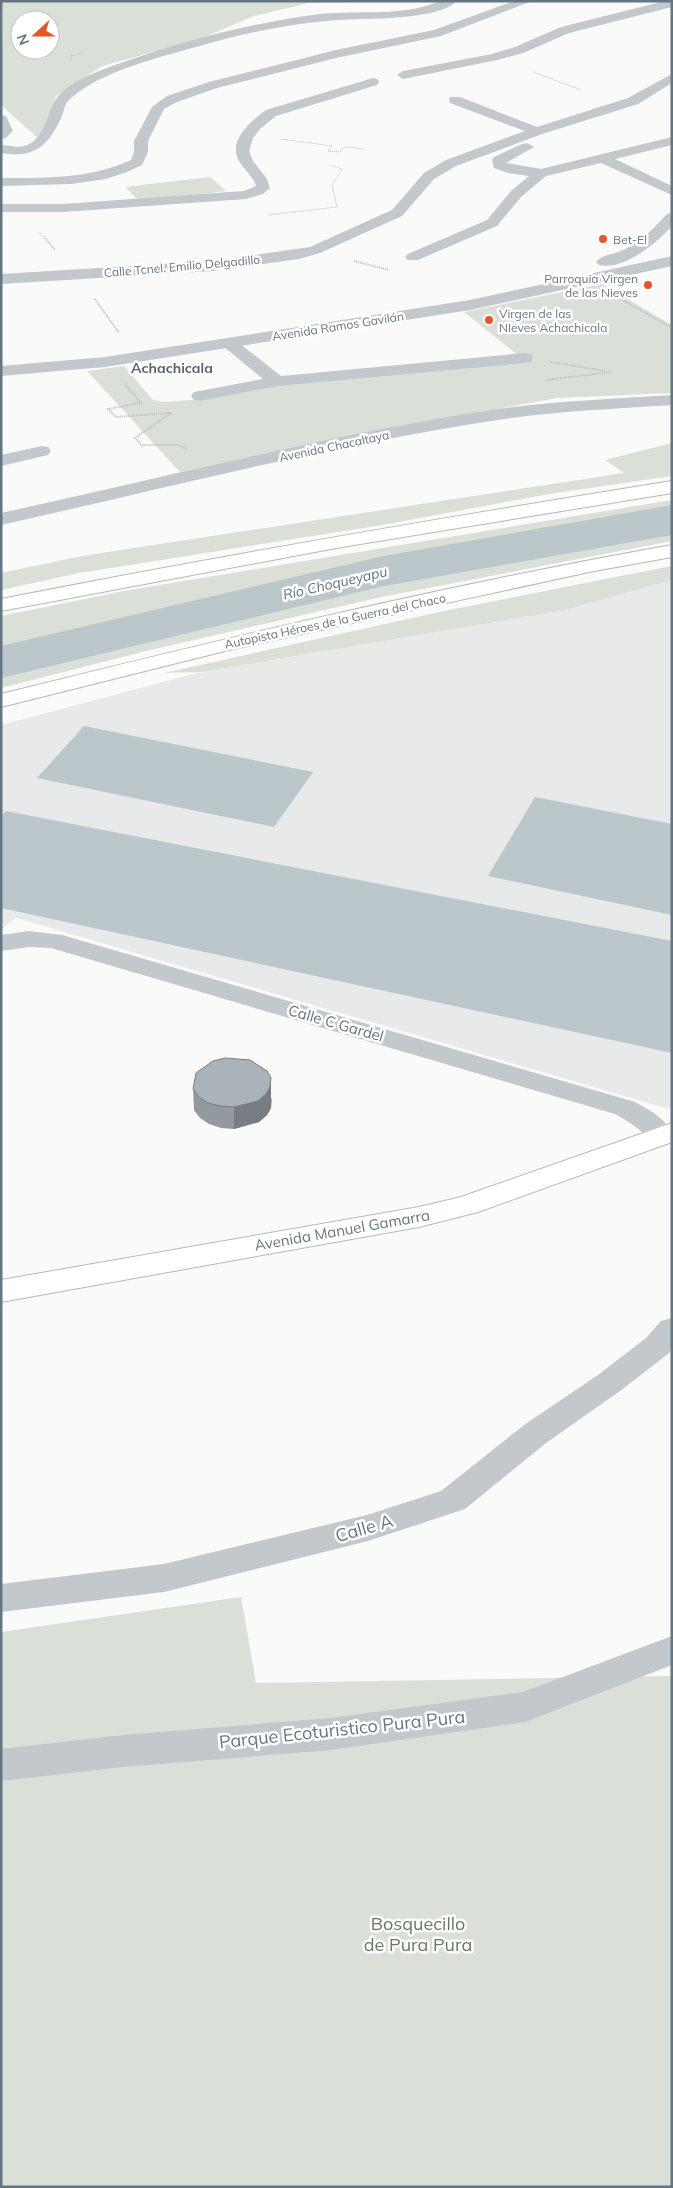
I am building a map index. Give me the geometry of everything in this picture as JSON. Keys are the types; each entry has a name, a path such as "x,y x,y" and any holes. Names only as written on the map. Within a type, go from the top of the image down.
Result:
{"main road":[{"path":"1,605 125,580 421,527 672,487"},
{"name":"Autopista Héroes de la Guerra del Chaco","path":"1,701 228,644 594,565 672,551"},
{"name":"Avenida Manuel Gamarra","path":"1,1290 419,1217 468,1205 666,1134"}],"street":[{"path":"1,119 6,131 2,143 23,152 35,147 68,94 107,73 158,54 256,27 338,16 408,12 443,5 451,1"},
{"path":"1,182 61,181 123,168 137,162 141,152 141,141 159,107 172,99 232,80 336,54 437,33 526,1"},
{"path":"403,75 493,57 519,50 566,30 672,3"},
{"name":"Calle Tcnel. Emilio Delgadillo","path":"1,279 212,266 299,254 391,217 407,204 429,176 451,163 537,131 620,105 646,94 672,78"},
{"path":"1,208 63,208 246,195 258,192 263,188 262,181 243,157 243,147 250,131 257,122 271,113 373,82"},
{"path":"455,100 537,131 539,136 527,148 499,160 499,165 508,170 541,173 672,141"},
{"path":"604,159 672,191"},
{"path":"413,257 492,223 516,194 541,173"},
{"path":"470,305 467,301 470,296 492,287 594,264 635,251 647,244 672,217"},
{"name":"Avenida Ramos Gavilán","path":"1,371 105,362 470,305 672,261"},
{"path":"229,343 276,381"},
{"path":"200,396 276,381 525,358"},
{"name":"Avenida Chacaltaya","path":"1,519 476,418 536,409 672,400"},
{"path":"1,461 42,452"},
{"name":"Calle C Gardel","path":"1,943 29,939 53,940 625,1108 666,1134"},
{"name":"Calle A","path":"1,1598 164,1578 368,1528 453,1500 534,1434 609,1383 657,1346 672,1329"},
{"name":"Parque Ecoturistico Pura Pura","path":"1,1765 123,1750 331,1734 525,1707 672,1650"}],"path":[{"path":"1,51 6,45"},
{"path":"493,57 620,105"},
{"path":"249,135 257,136 254,139 264,137 261,140 268,142 275,138 332,146 328,151 340,152 344,147 365,149"},
{"path":"299,254 319,261 339,259 353,261 395,272"},
{"path":"588,280 672,328"},
{"path":"525,358 612,372"},
{"path":"105,362 141,403 108,409 116,417 172,413 135,438 142,445 178,445 231,469"}],"shaded area":[{"path":"672,580 672,1110 16,918 1,930 1,725 193,674 565,610"},
{"path":"84,726 313,772 274,827 37,778"},
{"path":"535,797 672,824 672,915 488,876"},
{"path":"6,811 672,941 672,1053 1,908 1,817"}],"green space":[{"path":"1,1 401,1 309,3 254,16 200,39 102,66 56,96 41,141 1,105 3,14"},
{"path":"210,177 226,191 140,202 125,187"},
{"path":"602,284 672,325 672,393 557,398 307,444 180,472 87,371 124,366 153,400 163,402 203,399 277,385 524,360 464,312"},
{"path":"672,443 672,476 549,494 388,524 79,573 1,590 1,573 82,556 624,473 605,460"},
{"path":"672,500 672,511 373,564 1,652 1,616 124,591"},
{"path":"672,530 672,541 381,597 142,652 1,688 1,673 388,580"},
{"path":"672,566 672,580 565,610 203,672 164,673 444,611"},
{"name":"Bosquecillo de Pura Pura","path":"241,1597 256,1683 672,1676 672,2187 1,2187 1,1632"}],"building":[{"path":"225,1058 250,1060 267,1071 271,1078 270,1087 266,1094 258,1101 234,1107 208,1103 199,1097 193,1089 196,1073 213,1061"}],"waterway":[{"name":"Río Choqueyapu","path":"1,662 384,571 672,520"}],"place":[{"name":"Bet-El","path":"603,239"},
{"name":"Parroquia Virgen de las Nieves","path":"648,285"},
{"name":"Virgen de las NIeves Achachicala","path":"489,320"}],"district":[{"name":"Achachicala","path":"172,368"}]}
